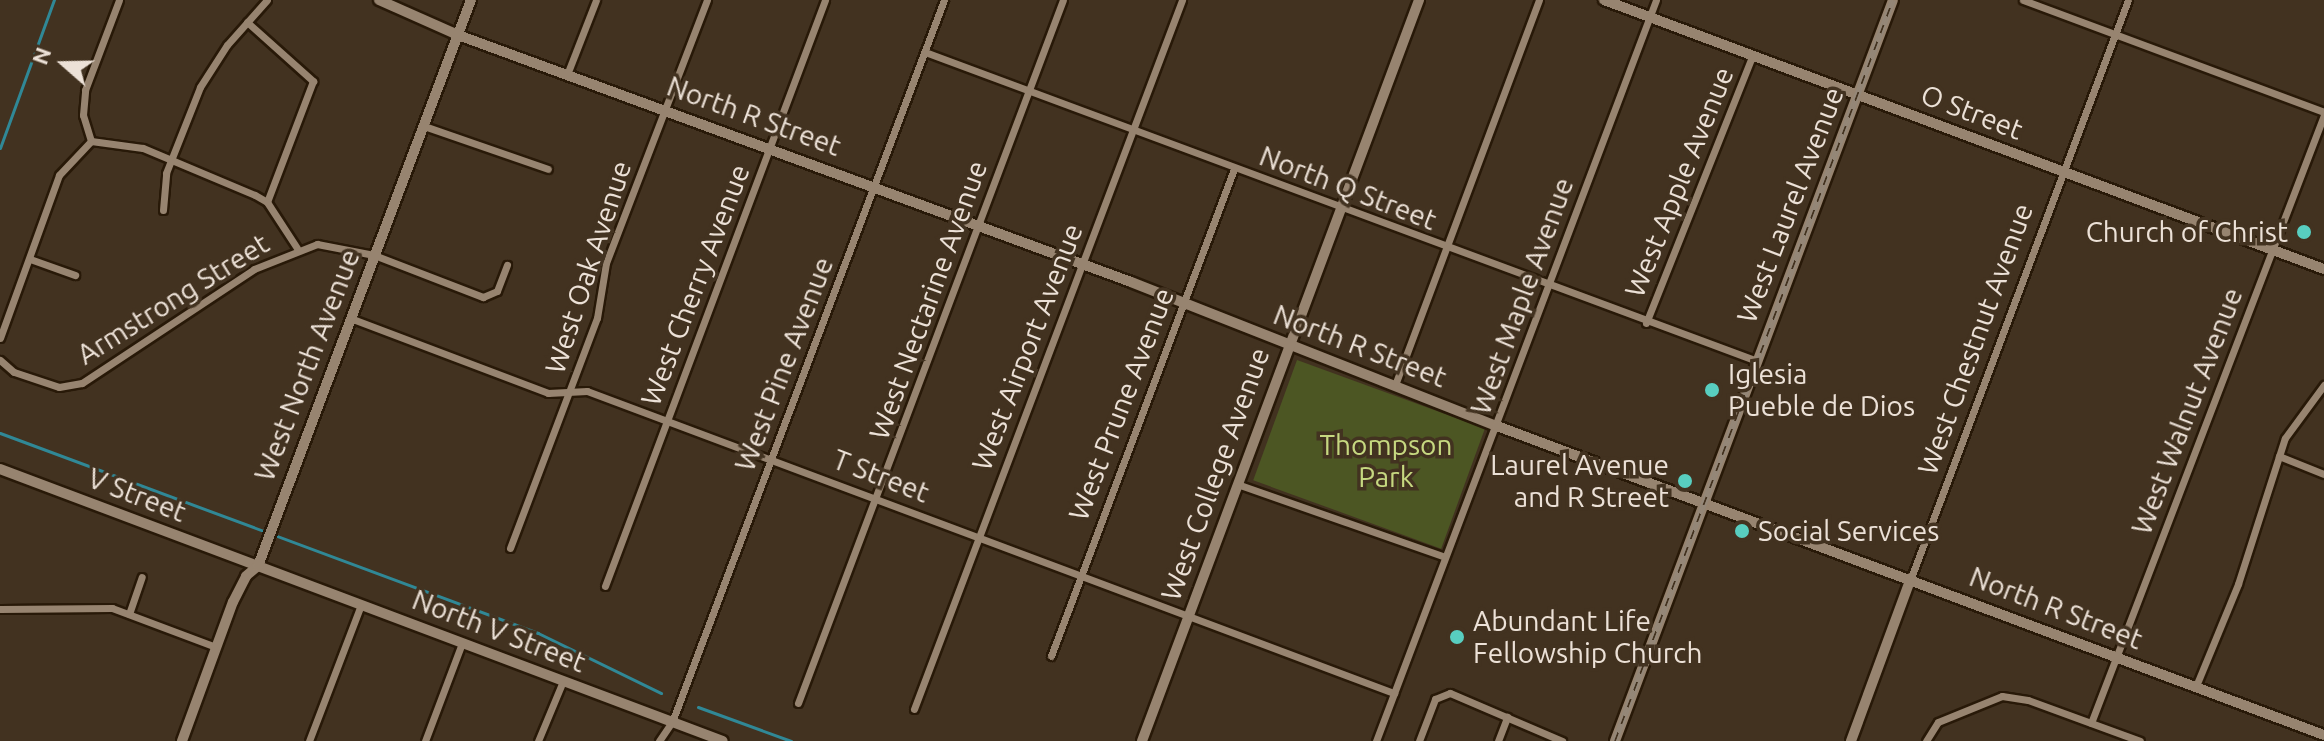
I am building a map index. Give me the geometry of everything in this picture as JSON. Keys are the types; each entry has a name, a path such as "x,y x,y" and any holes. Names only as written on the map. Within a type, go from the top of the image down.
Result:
{"street":[{"path":"91,141 83,115 85,90 119,0"},
{"path":"163,210 161,191 200,87 247,22 267,0"},
{"name":"North R Street","path":"379,0 458,35 770,147 1183,302 1497,426 1705,501 2324,735"},
{"name":"West North Avenue","path":"182,741 246,576 258,566 263,554 471,0"},
{"path":"568,72 596,0"},
{"name":"West Oak Avenue","path":"510,548 597,318 606,263 707,0"},
{"name":"West Cherry Avenue","path":"605,586 825,0"},
{"name":"West Pine Avenue","path":"659,741 672,722 944,0"},
{"name":"West Nectarine Avenue","path":"798,703 878,499 1063,0"},
{"name":"West Airport Avenue","path":"914,709 1182,0"},
{"name":"West College Avenue","path":"1142,741 1419,0"},
{"path":"1395,385 1539,0"},
{"name":"O Street","path":"1604,0 2324,269"},
{"name":"West Maple Avenue","path":"1376,741 1656,0"},
{"name":"West Laurel Avenue","path":"1615,741 1893,0"},
{"path":"2023,0 2324,113"},
{"name":"West Chestnut Avenue","path":"1852,738 2128,0"},
{"path":"247,22 313,81 267,202"},
{"name":"North Q Street","path":"925,52 1341,210 1757,361"},
{"name":"West Apple Avenue","path":"1646,323 1752,57"},
{"name":"West Walnut Avenue","path":"2091,723 2324,113"},
{"path":"424,126 548,169"},
{"path":"91,141 131,145 171,159 267,202 297,248"},
{"path":"0,338 59,175 91,141"},
{"name":"West Prune Avenue","path":"1051,656 1234,169"},
{"name":"Armstrong Street","path":"0,360 14,372 59,387 82,383 254,269 297,248 327,245 374,255 483,297 497,291 507,265"},
{"path":"30,259 75,275"},
{"name":"T Street","path":"350,318 548,393 571,390 667,421 1394,693"},
{"path":"2196,686 2238,584 2279,456 2294,420 2324,385"},
{"path":"2279,456 2324,474"},
{"name":"V Street","path":"0,469 258,566"},
{"path":"1237,484 1445,557"},
{"name":"North V Street","path":"258,566 723,741"},
{"path":"129,614 142,577"},
{"path":"309,741 361,605"},
{"path":"0,609 97,606 129,614 216,647"},
{"path":"425,741 462,643"},
{"path":"538,741 563,681"},
{"path":"1419,741 1435,699 1450,693 1562,741"},
{"path":"1926,741 1938,722 2002,696 2140,741"},
{"path":"1498,741 1507,717"},
{"path":"1852,738 1864,741"}],"green space":[{"name":"Thompson Park","path":"1297,360 1485,428 1441,549 1253,480"}],"waterway":[{"path":"0,148 54,0"},
{"path":"0,433 538,633 661,693"},
{"path":"698,707 791,741"}],"railway":[{"path":"1615,741 1893,0"}],"place":[{"name":"Church of Christ","path":"2304,232"},
{"name":"Iglesia Pueble de Dios","path":"1712,390"},
{"name":"Laurel Avenue and R Street","path":"1685,481"},
{"name":"Social Services","path":"1742,531"},
{"name":"Abundant Life Fellowship Church","path":"1457,637"}]}
